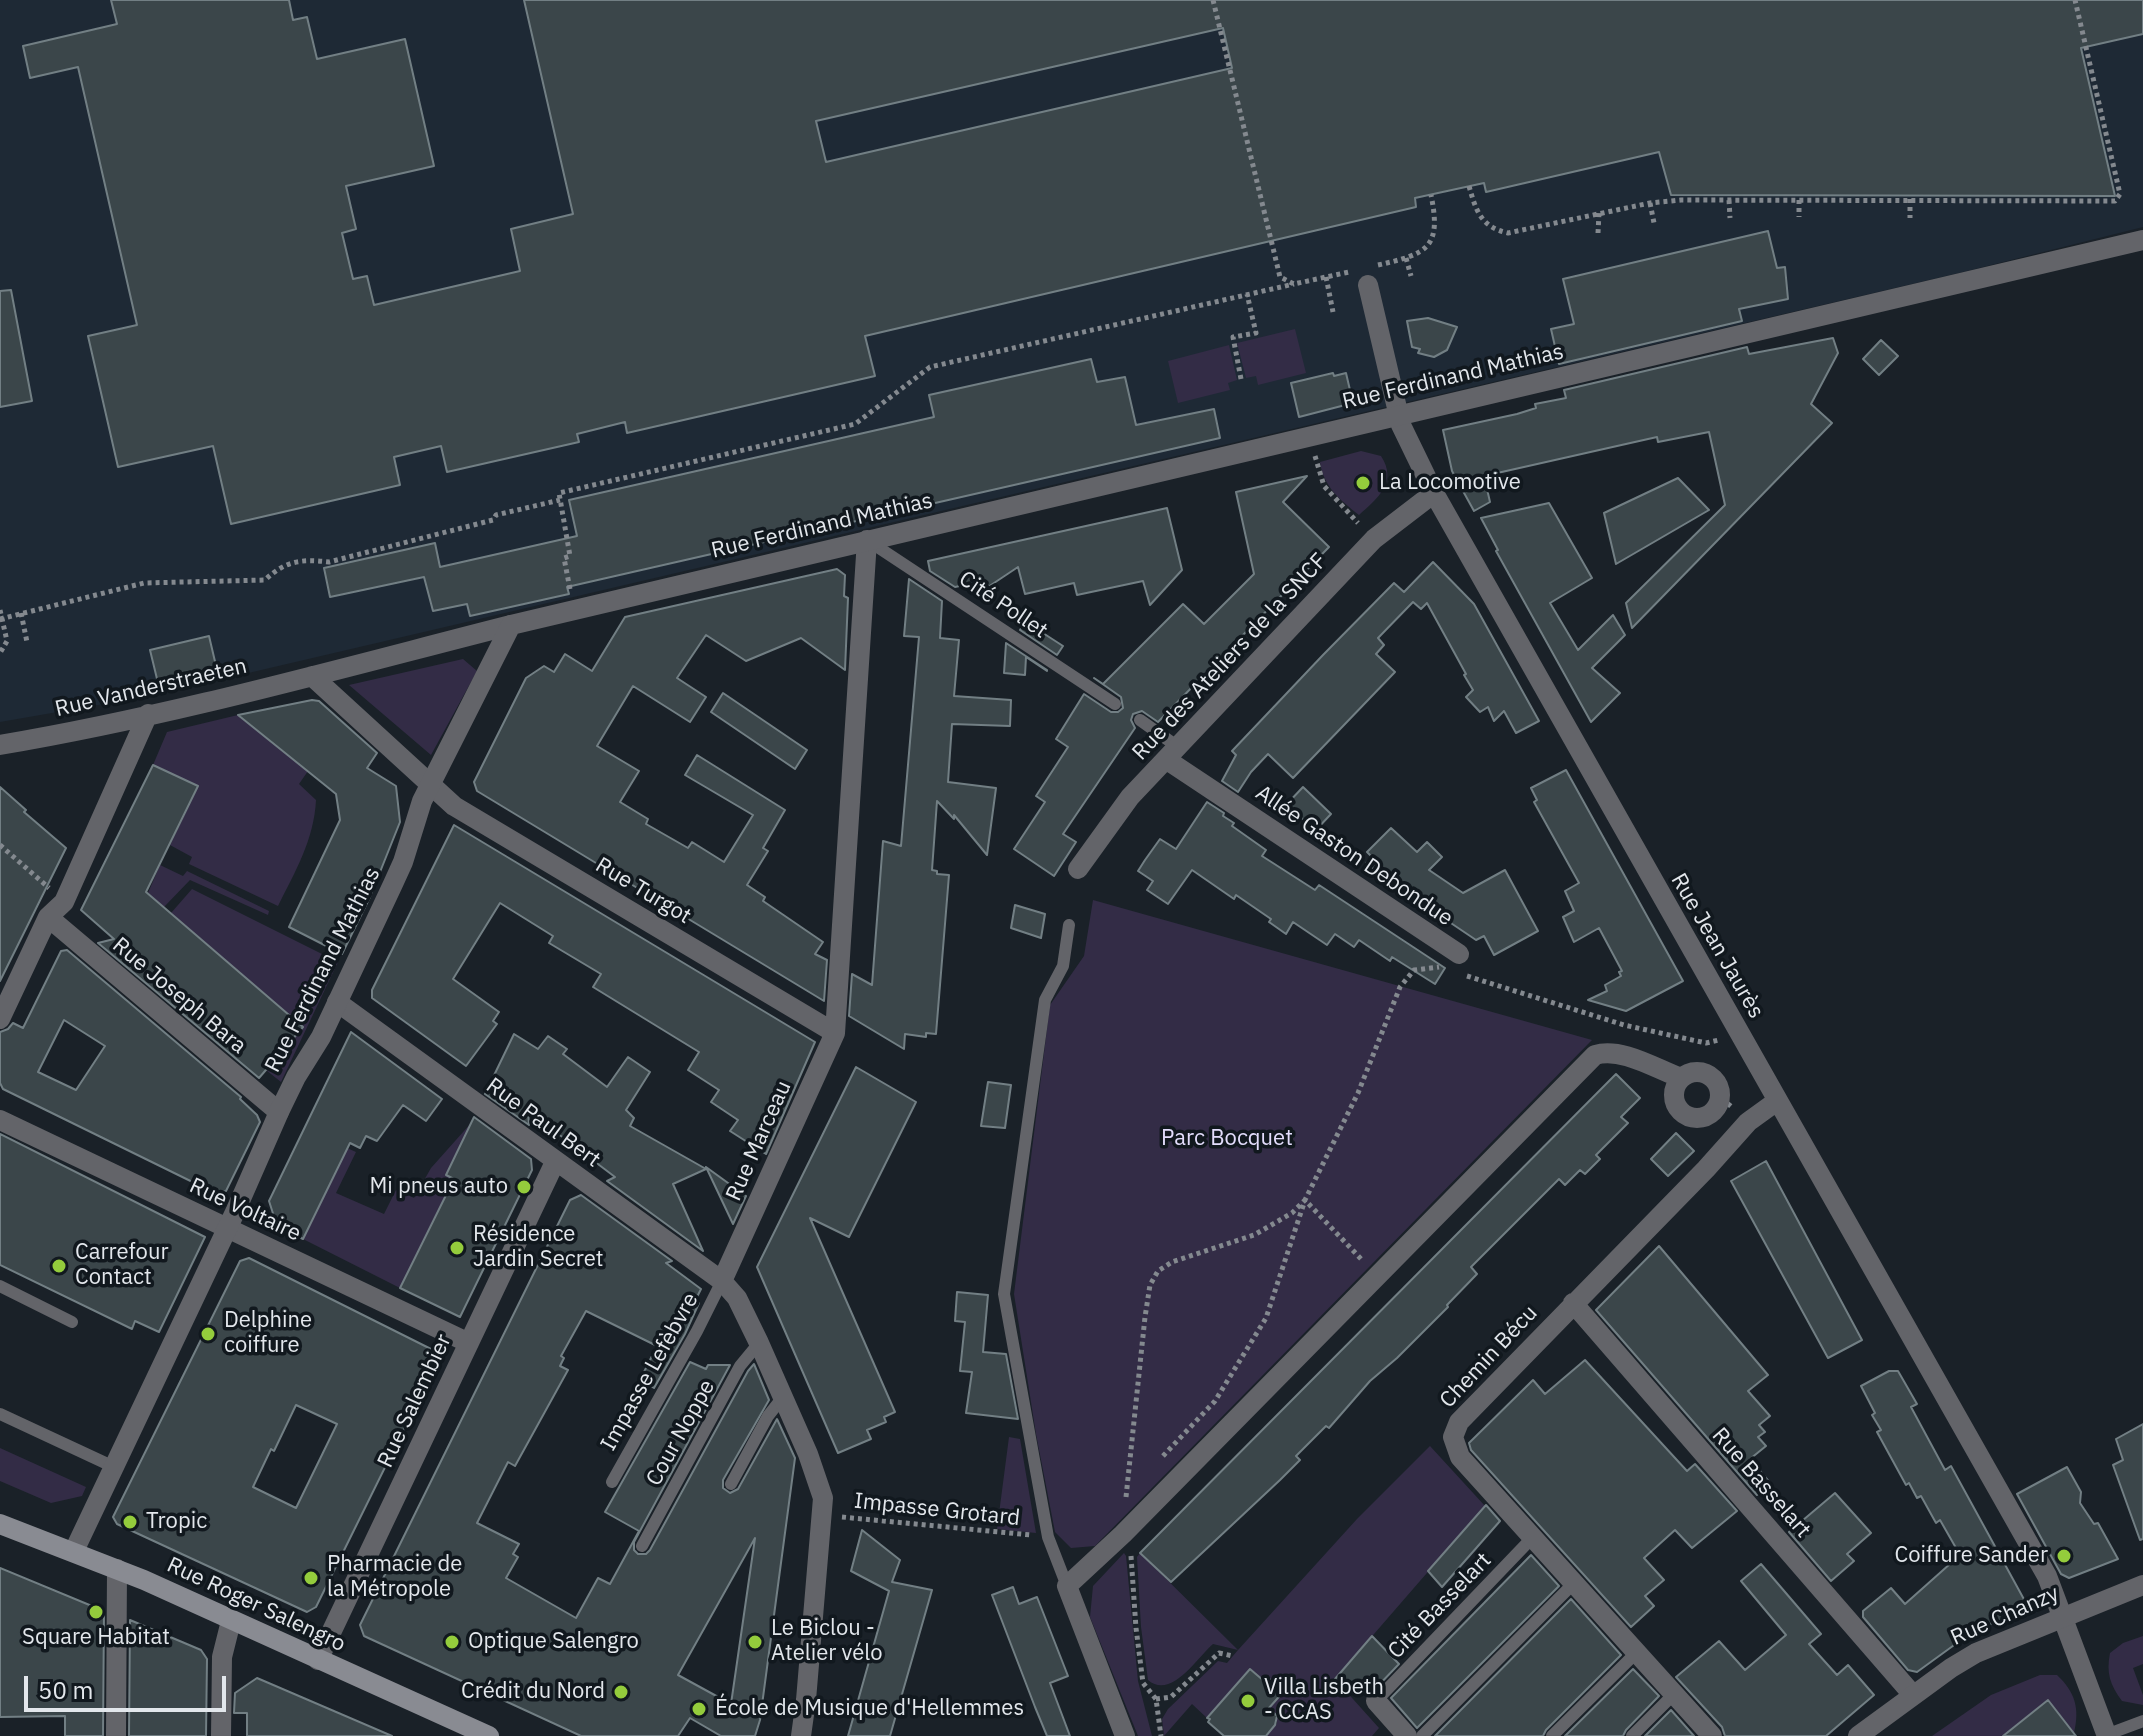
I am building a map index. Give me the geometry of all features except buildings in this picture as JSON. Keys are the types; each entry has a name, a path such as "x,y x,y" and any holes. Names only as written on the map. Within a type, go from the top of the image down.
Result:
{"main road":[{"name":"Rue Roger Salengro","path":"0,1524 117,1569 489,1736"}],"street":[{"name":"Rue Ferdinand Mathias","path":"74,1551 279,1112 321,1037 403,862 431,784 511,625 2143,240"},
{"name":"Rue Jean Jaurès","path":"1362,275 1408,443 2042,1568 2063,1615 2105,1736"},
{"name":"Rue des Ateliers de la SNCF","path":"1078,869 1117,813 1374,539 1434,493"},
{"name":"Rue Marceau","path":"722,1281 835,1033 867,540"},
{"name":"Rue Vanderstraeten","path":"0,745 53,736 312,676 511,625"},
{"name":"Rue Turgot","path":"312,676 454,806 835,1033"},
{"path":"0,1019 48,917 64,902 148,714"},
{"name":"Allée Gaston Debondue","path":"1172,753 1461,964"},
{"name":"Rue Joseph Bara","path":"48,917 279,1112"},
{"name":"Rue Paul Bert","path":"337,1002 722,1281"},
{"path":"1125,1736 1067,1586 1123,1534 1595,1055 1624,1056 1681,1078"},
{"name":"Chemin Bécu","path":"1712,1736 1460,1457 1453,1437 1455,1428 1706,1169 1735,1135 1777,1101"},
{"name":"Rue Voltaire","path":"0,1120 469,1343"},
{"name":"Rue Salembier","path":"318,1660 555,1162"},
{"path":"722,1281 737,1298 759,1343 823,1498 801,1736"},
{"name":"Rue Basselart","path":"1573,1303 1913,1695"},
{"path":"116,1736 117,1569"},
{"name":"Rue Chanzy","path":"1858,1736 1976,1653 2143,1585"},
{"path":"221,1736 222,1657 231,1621"},
{"path":"1376,1701 1407,1736"}],"lane":[{"name":"Cité Pollet","path":"867,540 1115,704"},
{"path":"1140,720 1172,753"},
{"path":"1067,1586 1048,1537 1004,1294 1045,1000 1063,966 1069,925"},
{"name":"Impasse Lefèbvre","path":"612,1482 722,1281"},
{"path":"0,1286 72,1322"},
{"name":"Cour Noppe","path":"642,1546 740,1366 759,1343"},
{"path":"731,1484 768,1416 783,1397"},
{"path":"0,1414 114,1467"},
{"name":"Cité Basselart","path":"1376,1701 1532,1538"},
{"path":"1422,1736 1573,1584"},
{"path":"1552,1736 1637,1652"},
{"path":"1632,1736 1674,1694"},
{"path":"2105,1736 2143,1721"}],"path":[{"path":"1213,0 1273,257 1280,277 1294,284"},
{"path":"1469,186 1476,212 1483,222 1508,233 1650,203 2119,199 2075,0"},
{"path":"575,608 564,558 570,556 559,493 855,424 930,367 1325,277 1362,275 1422,251 1435,231 1437,221 1431,195"},
{"path":"1910,199 1910,218"},
{"path":"1729,200 1730,218"},
{"path":"1799,200 1799,217"},
{"path":"1650,203 1654,223"},
{"path":"1598,233 1599,213"},
{"path":"1406,258 1411,276"},
{"path":"1325,277 1333,312"},
{"path":"1241,379 1233,337 1256,333 1247,294"},
{"path":"1311,435 1324,486 1374,539"},
{"path":"0,619 144,583 265,580 279,566 309,559 329,562 560,500"},
{"path":"0,610 7,641 0,653"},
{"path":"21,613 27,642"},
{"path":"0,845 64,902"},
{"path":"1156,1464 1215,1401 1266,1318 1305,1200 1358,1093 1400,987 1414,970 1461,964 1551,1004 1706,1043 1738,1031"},
{"path":"1305,1200 1377,1277"},
{"path":"1161,1736 1156,1699 1143,1683 1131,1547 1121,1529 1150,1285 1158,1271 1172,1262 1254,1235 1292,1213 1305,1200"},
{"path":"1127,1495 1136,1485"},
{"name":"Impasse Grotard","path":"823,1515 1048,1537"},
{"path":"1156,1699 1171,1697 1219,1653 1233,1656"}],"shaded area":[{"path":"0,0 2143,0 2143,227 1959,273 150,696 0,722"}],"green space":[{"path":"1295,329 1306,373 1258,385 1256,376 1246,378 1237,343"},
{"path":"1229,345 1237,380 1228,383 1230,390 1178,403 1168,361"},
{"path":"1361,451 1381,456 1386,465 1387,482 1379,496 1359,515 1329,485 1320,462"},
{"path":"463,659 477,671 431,755 349,685"},
{"path":"238,715 308,771 299,784 316,800 308,842 278,906 189,864 192,857 170,845 198,787 153,765 167,732"},
{"path":"160,865 183,876 187,871 269,911 268,915 190,880 164,907 148,893"},
{"path":"192,889 338,962 281,1082 266,1070 303,1027 171,913"},
{"name":"Parc Bocquet","path":"1093,900 1592,1040 1095,1546 1071,1548 1055,1532 1014,1294 1050,1005 1084,956"},
{"path":"472,1122 454,1179 400,1288 303,1239 347,1148 356,1152 336,1193 384,1214 396,1190 414,1198 431,1168"},
{"path":"1009,1437 1020,1439 1036,1533 997,1529"},
{"path":"1430,1446 1485,1506 1335,1679 1379,1728 1372,1736 1251,1736 1267,1734 1277,1723 1273,1711 1266,1712 1283,1692 1267,1677 1207,1718 1192,1704 1164,1736 1162,1719 1168,1709 1218,1661 1227,1663 1357,1519"},
{"path":"0,1448 86,1487 82,1496 51,1503 0,1481"},
{"path":"1124,1553 1138,1681 1152,1736 1138,1736 1090,1617 1093,1586"},
{"path":"1140,1553 1238,1650 1213,1644 1174,1681 1157,1685 1148,1680 1141,1627 1137,1557"},
{"path":"2143,1636 2143,1664 2133,1668 2143,1695 2143,1705 2122,1701 2112,1684 2108,1667 2110,1653 2123,1643"},
{"path":"2040,1675 2057,1675 2068,1688 2076,1708 2074,1733 2048,1700 2003,1736 1932,1736 1991,1695"}],"place":[{"name":"La Locomotive","path":"1363,483"},
{"name":"Mi pneus auto","path":"524,1187"},
{"name":"Résidence Jardin Secret","path":"457,1248"},
{"name":"Carrefour Contact","path":"59,1266"},
{"name":"Delphine coiffure","path":"208,1334"},
{"name":"Tropic","path":"130,1522"},
{"name":"Coiffure Sander","path":"2064,1556"},
{"name":"Pharmacie de la Métropole","path":"311,1578"},
{"name":"Square Habitat","path":"96,1612"},
{"name":"Optique Salengro","path":"452,1642"},
{"name":"Le Biclou - Atelier vélo","path":"755,1642"},
{"name":"Crédit du Nord","path":"621,1692"},
{"name":"Villa Lisbeth - CCAS","path":"1248,1701"},
{"name":"École de Musique d'Hellemmes","path":"699,1709"}]}
